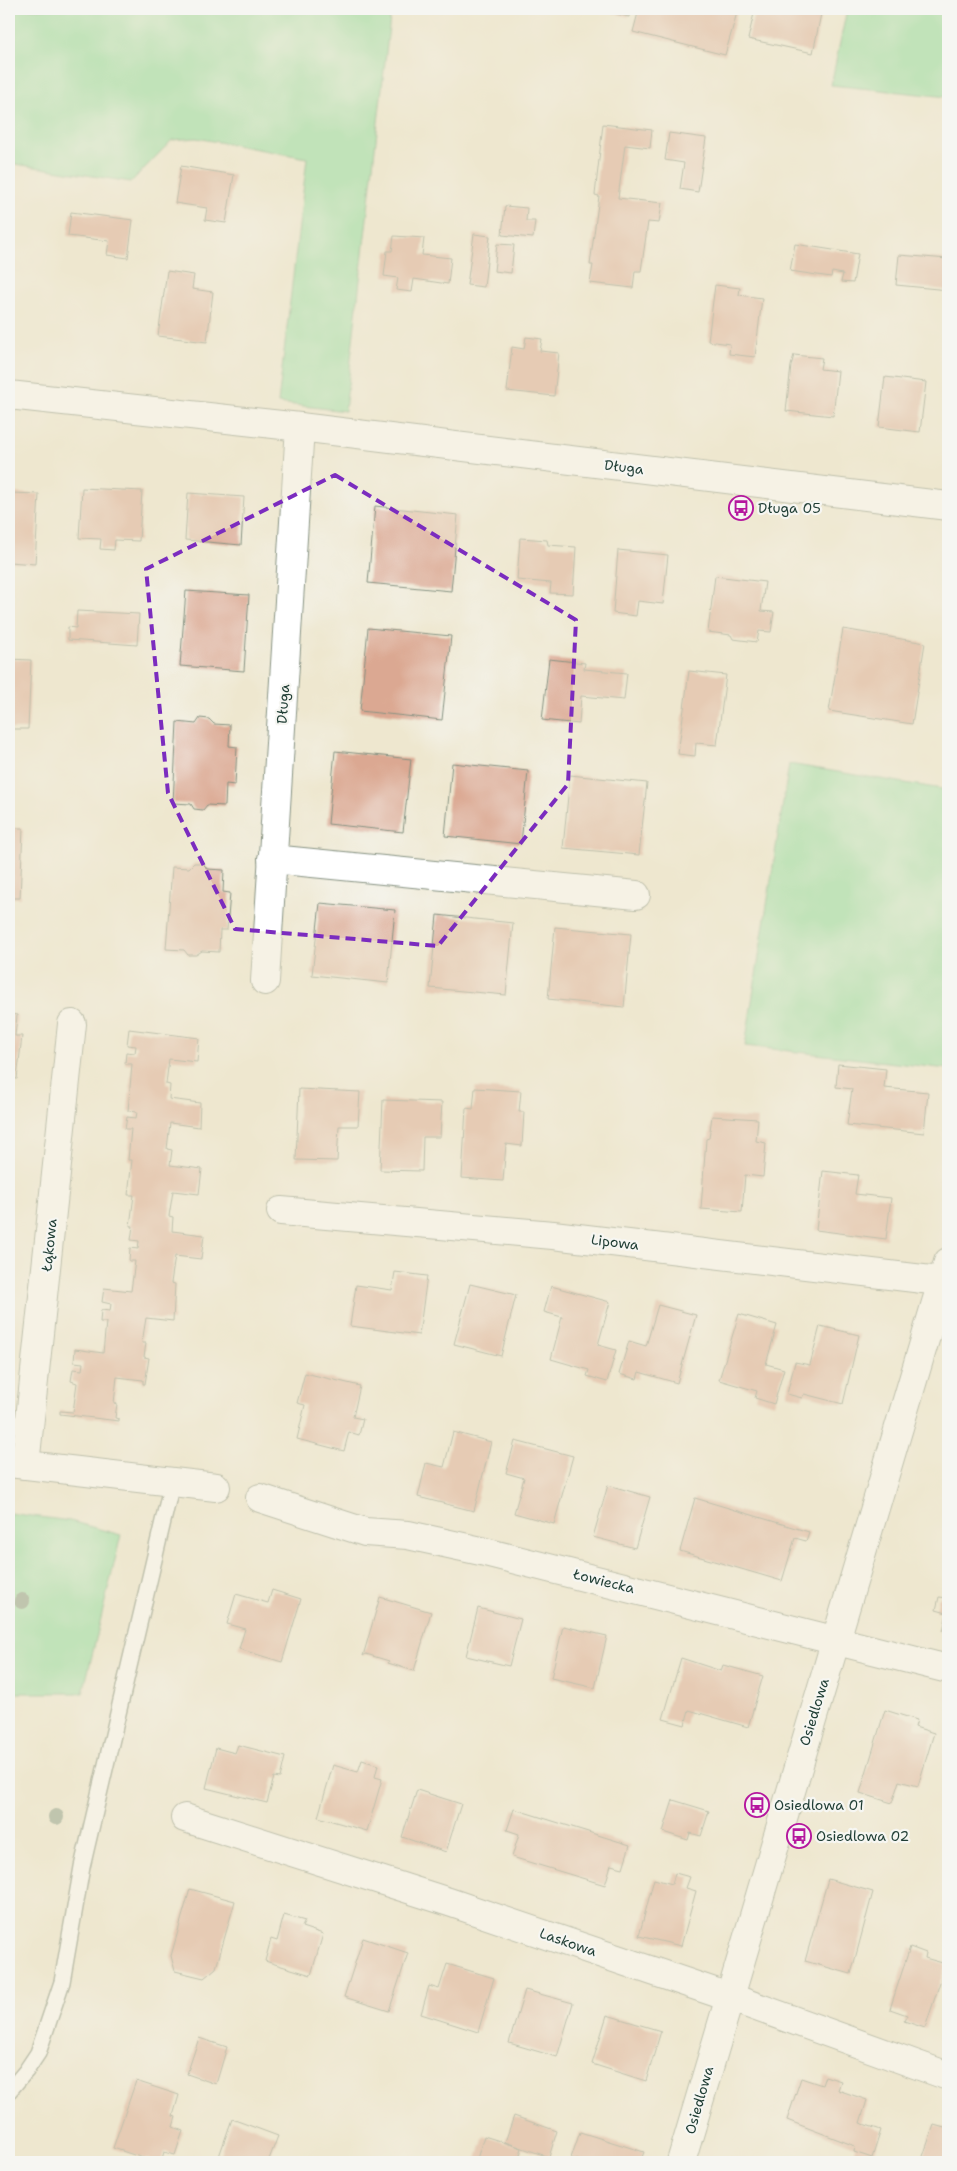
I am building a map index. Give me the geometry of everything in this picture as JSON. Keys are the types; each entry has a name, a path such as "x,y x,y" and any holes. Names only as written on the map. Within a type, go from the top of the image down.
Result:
{"street":[{"name":"Długa","path":"9,395 948,506"},
{"name":"Długa","path":"264,980 300,428"},
{"path":"272,859 636,894"},
{"name":"Łąkowa","path":"72,1024 17,1464 216,1487"},
{"name":"Lipowa","path":"281,1211 553,1234 946,1275"},
{"name":"Osiedlowa","path":"681,2162 729,1996 946,1275"},
{"name":"Łowiecka","path":"260,1498 365,1532 408,1535 481,1551 948,1669"},
{"name":"Laskowa","path":"185,1818 449,1902 729,1996 948,2076"}],"lane":[{"path":"9,2091 26,2072 38,2053 62,1982 82,1867 172,1483"}],"highlighted area":[{"path":"335,475 576,620 568,784 438,946 235,929 168,793 146,569"}],"green space":[{"path":"9,9 391,9 345,411 278,403 307,158 196,138 172,140 131,182 9,163"},
{"path":"847,9 948,9 948,97 831,85"},
{"path":"789,764 948,790 948,1069 745,1046"},
{"path":"9,1513 70,1521 121,1535 83,1693 9,1693"}],"building":[{"path":"597,9 630,9 629,17"},
{"path":"639,9 738,9 725,55 633,32"},
{"path":"755,9 822,9 813,53 748,39"},
{"path":"603,124 652,130 650,148 625,145 618,198 662,203 659,223 648,222 641,271 635,271 633,288 590,283 593,265 590,265 599,196 595,195"},
{"path":"669,133 706,138 698,192 680,189 684,163 665,160"},
{"path":"181,166 234,175 226,223 205,220 207,208 175,203"},
{"path":"505,206 527,208 526,221 535,221 533,238 502,235"},
{"path":"71,212 133,220 128,258 107,255 109,241 68,236"},
{"path":"474,234 490,236 484,287 467,285"},
{"path":"394,236 424,238 422,255 451,258 448,284 414,279 412,292 396,290 398,278 384,276 387,251 392,251"},
{"path":"497,244 514,245 511,273 494,271"},
{"path":"795,244 858,254 853,283 841,282 843,274 832,272 831,277 790,271"},
{"path":"899,255 948,259 948,290 896,285"},
{"path":"167,271 194,275 192,289 213,292 207,342 158,336"},
{"path":"715,285 740,288 739,295 762,298 755,357 729,354 730,344 708,341"},
{"path":"526,337 542,339 540,351 559,353 554,396 507,391 512,347 524,349"},
{"path":"794,355 822,358 820,369 838,371 833,416 786,411"},
{"path":"885,377 926,382 920,432 879,427"},
{"path":"82,488 142,491 139,541 115,540 114,550 100,549 101,539 79,538"},
{"path":"9,493 39,494 35,564 9,562"},
{"path":"188,493 244,497 241,545 185,540"},
{"path":"375,506 458,515 451,591 368,583"},
{"path":"520,538 547,540 548,545 576,547 573,594 550,593 551,583 517,580"},
{"path":"618,550 668,555 663,604 638,601 636,616 613,613"},
{"path":"715,576 765,582 761,611 774,612 771,632 759,631 757,642 733,639 731,635 708,632"},
{"path":"186,591 249,595 244,671 180,666"},
{"path":"77,611 139,614 137,645 68,640 68,627 76,628"},
{"path":"368,628 451,636 442,720 360,711"},
{"path":"843,629 925,643 912,724 829,711"},
{"path":"9,659 31,660 28,729 9,729"},
{"path":"549,659 585,663 584,669 627,673 624,700 581,696 579,724 542,720"},
{"path":"689,671 726,675 717,745 696,743 695,756 678,754"},
{"path":"200,718 209,719 214,724 230,725 229,746 237,747 235,785 226,784 225,806 207,805 203,810 194,809 191,804 173,803 177,722 196,724"},
{"path":"335,751 411,759 403,832 328,824"},
{"path":"452,763 528,771 521,844 445,836"},
{"path":"570,775 647,783 639,855 563,848"},
{"path":"9,828 23,828 20,898 9,898"},
{"path":"194,863 203,863 207,869 224,870 223,892 230,893 227,930 220,930 219,952 202,951 196,955 188,955 184,950 166,949 172,867 189,868"},
{"path":"320,903 395,910 388,983 312,975"},
{"path":"437,915 513,923 506,995 430,988"},
{"path":"555,927 631,934 624,1007 548,999"},
{"path":"9,1014 17,1015 15,1036 22,1036 17,1079 9,1078"},
{"path":"129,1029 199,1038 197,1062 169,1059 166,1084 170,1085 169,1099 200,1103 199,1127 170,1123 167,1149 172,1150 170,1165 202,1169 199,1194 173,1191 169,1216 173,1217 172,1231 204,1235 201,1259 175,1256 171,1283 175,1284 173,1321 146,1318 142,1343 146,1343 144,1357 149,1358 145,1384 143,1384 143,1380 117,1377 114,1403 117,1404 115,1418 119,1419 119,1421 60,1414 60,1411 73,1412 77,1383 71,1381 73,1369 82,1370 83,1363 74,1362 75,1349 103,1353 106,1322 100,1322 101,1310 110,1311 111,1304 102,1302 104,1288 131,1291 135,1261 129,1261 130,1248 138,1249 139,1241 131,1240 133,1226 130,1226 134,1195 128,1195 132,1160 128,1160 131,1129 125,1129 127,1117 136,1118 137,1112 128,1111 132,1064 125,1064 126,1052 135,1053 136,1046 127,1045"},
{"path":"838,1064 886,1069 884,1088 928,1092 924,1133 847,1125 852,1089 836,1087"},
{"path":"475,1088 521,1091 519,1112 524,1112 522,1146 506,1144 503,1181 462,1178 466,1108 473,1109"},
{"path":"299,1089 360,1092 358,1126 339,1126 337,1161 296,1160"},
{"path":"383,1100 442,1102 440,1137 423,1137 422,1171 380,1170"},
{"path":"712,1116 758,1119 756,1141 766,1143 763,1177 745,1175 742,1212 701,1209 706,1139 709,1138"},
{"path":"823,1171 858,1175 855,1194 891,1198 886,1239 816,1230"},
{"path":"395,1272 427,1276 419,1335 350,1326 356,1285 392,1290"},
{"path":"470,1284 516,1295 501,1356 454,1344"},
{"path":"551,1286 610,1302 598,1345 616,1350 607,1382 587,1376 589,1370 551,1359 562,1317 544,1312"},
{"path":"658,1305 696,1315 677,1383 639,1372 637,1379 619,1374 629,1341 646,1346"},
{"path":"739,1314 777,1325 766,1364 784,1369 774,1404 755,1398 757,1391 719,1380"},
{"path":"820,1326 859,1335 843,1404 804,1394 802,1398 787,1394 795,1362 810,1365"},
{"path":"305,1373 360,1386 353,1417 363,1419 359,1435 349,1432 344,1451 297,1439 305,1405 297,1403"},
{"path":"453,1432 491,1442 474,1511 418,1497 426,1463 444,1467"},
{"path":"515,1441 573,1456 554,1524 514,1513 524,1478 506,1473"},
{"path":"608,1485 650,1497 635,1548 593,1537"},
{"path":"695,1498 809,1532 806,1541 795,1538 782,1581 680,1551"},
{"path":"272,1590 301,1599 282,1662 239,1649 245,1629 227,1624 236,1594 268,1603"},
{"path":"380,1597 431,1612 414,1671 366,1654 363,1656"},
{"path":"939,1597 948,1598 948,1632 943,1631 947,1613 936,1610"},
{"path":"478,1608 521,1619 509,1666 466,1656"},
{"path":"563,1626 607,1636 595,1688 551,1678"},
{"path":"681,1658 721,1671 723,1665 763,1676 748,1727 689,1710 685,1725 663,1719"},
{"path":"885,1710 917,1720 915,1727 934,1733 918,1786 899,1781 892,1803 860,1793"},
{"path":"238,1745 285,1757 280,1778 274,1777 267,1803 206,1788 216,1748 235,1753"},
{"path":"362,1760 378,1765 375,1777 382,1779 367,1831 318,1817 333,1765 358,1772"},
{"path":"417,1790 461,1804 446,1852 402,1837"},
{"path":"673,1800 709,1811 701,1836 690,1833 688,1840 663,1832"},
{"path":"514,1809 630,1845 623,1868 611,1865 605,1885 512,1857 519,1834 507,1830"},
{"path":"675,1873 690,1877 686,1888 696,1891 681,1946 639,1936 654,1879 672,1884"},
{"path":"828,1879 873,1892 851,1974 805,1961"},
{"path":"190,1889 235,1901 216,1968 204,1978 175,1971 171,1956"},
{"path":"284,1915 305,1921 302,1927 323,1934 311,1975 265,1961 271,1939 277,1941"},
{"path":"363,1938 408,1953 389,2011 344,1997"},
{"path":"910,1947 926,1953 925,1958 946,1964 925,2028 904,2021 907,2015 890,2009"},
{"path":"447,1964 494,1978 478,2032 421,2014 429,1986 439,1989"},
{"path":"525,1990 573,2003 557,2057 509,2043"},
{"path":"607,2015 661,2031 646,2081 592,2064"},
{"path":"199,2038 227,2047 216,2084 187,2074"},
{"path":"825,2076 841,2081 838,2090 867,2100 860,2123 881,2130 872,2158 854,2152 855,2146 787,2120 801,2078 822,2085"},
{"path":"136,2081 179,2095 173,2116 176,2117 173,2127 183,2131 175,2155 164,2152 161,2162 155,2162 113,2148"},
{"path":"514,2116 557,2131 549,2157 505,2142"},
{"path":"232,2119 278,2136 268,2162 217,2162"},
{"path":"934,2125 948,2129 948,2162 921,2162"},
{"path":"580,2132 644,2152 640,2162 584,2162 571,2158"},
{"path":"484,2136 522,2148 518,2162 476,2162"}],"place":[{"name":"Długa 05","path":"741,508"},
{"name":"Osiedlowa 01","path":"757,1805"},
{"name":"Osiedlowa 02","path":"799,1836"}]}
